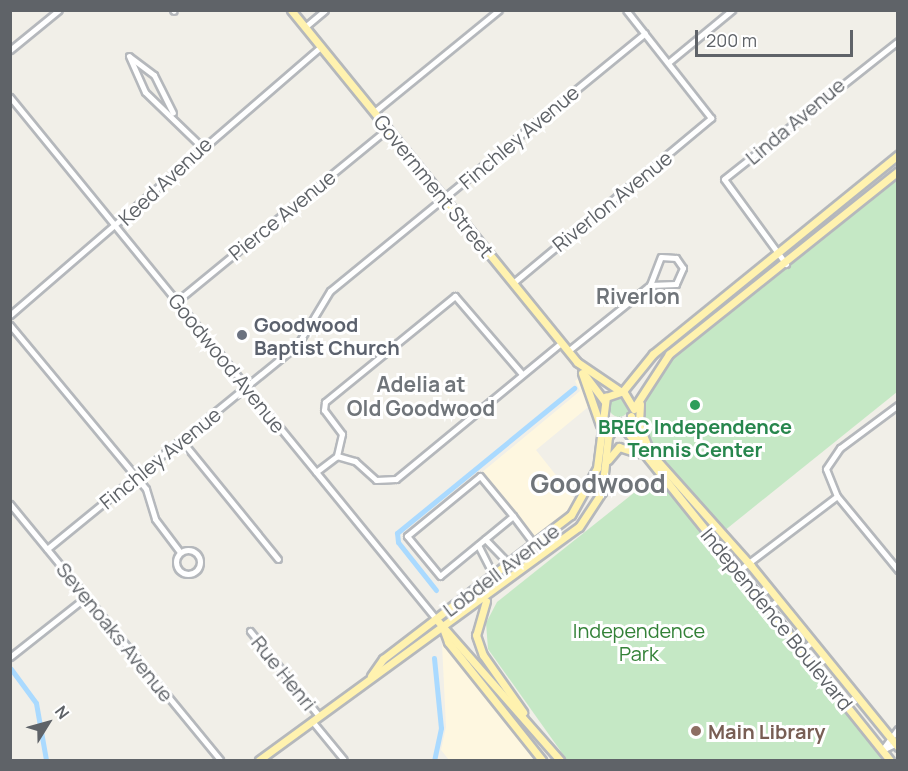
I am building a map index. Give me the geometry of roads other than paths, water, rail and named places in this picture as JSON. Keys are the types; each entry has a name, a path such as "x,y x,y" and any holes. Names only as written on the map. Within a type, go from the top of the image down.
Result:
{"main road":[{"name":"Government Street","path":"291,10 577,362 582,373 618,422"},
{"path":"604,405 630,382 653,354 778,254 897,154"},
{"path":"654,457 635,436 633,412 639,394 669,354 786,264 897,171"},
{"name":"Government Street","path":"577,362 621,391"},
{"path":"582,373 602,430"},
{"path":"609,385 630,382"},
{"path":"621,391 633,412"},
{"path":"639,394 640,430 654,457"},
{"name":"Lobdell Avenue","path":"371,676 383,659 553,531 591,487 602,430 604,405"},
{"path":"633,412 618,422 645,458"},
{"name":"Lobdell Avenue","path":"259,760 371,676 491,594 561,542 587,518 602,492 608,437 618,422"},
{"path":"607,462 621,446 645,458"},
{"name":"Independence Boulevard","path":"654,457 751,566 897,745"},
{"name":"Independence Boulevard","path":"645,458 890,760"},
{"path":"591,487 602,492"},
{"path":"553,531 561,542"},
{"path":"491,594 477,621 483,655 548,746"},
{"name":"Goodwood Avenue","path":"436,619 443,628"},
{"path":"443,628 474,677 542,760"},
{"path":"443,628 560,760"},
{"path":"474,677 483,677 499,691"}],"street":[{"path":"10,50 58,10"},
{"path":"305,27 325,10"},
{"path":"374,112 499,10"},
{"path":"626,10 669,62 732,10"},
{"name":"Finchley Avenue","path":"48,549 182,441 301,340 326,296 645,33"},
{"name":"Linda Avenue","path":"778,254 724,183 897,41"},
{"name":"Keed Avenue","path":"10,315 116,227 201,146 321,47"},
{"path":"174,116 154,75 129,56 145,92 174,116 201,146"},
{"name":"Riverlon Avenue","path":"513,283 711,118 669,62"},
{"name":"Goodwood Avenue","path":"10,97 436,619"},
{"name":"Pierce Avenue","path":"177,302 387,129"},
{"path":"778,254 786,264"},
{"path":"568,351 650,285 661,257 676,258 683,268 676,284 650,285"},
{"path":"316,472 337,456 342,434 324,404 457,296 522,374"},
{"path":"10,325 135,479 180,552 177,568 186,574 196,571 201,561 195,552 180,552"},
{"path":"337,456 355,461 376,480 396,479 561,343"},
{"path":"897,405 831,457 826,469 837,496 897,570"},
{"path":"182,441 278,559"},
{"path":"513,516 440,576 407,536 480,476 513,516 535,545"},
{"path":"738,571 751,566 837,496"},
{"name":"Sevenoaks Avenue","path":"10,504 220,760"},
{"path":"485,539 509,564"},
{"path":"478,545 494,576"},
{"path":"10,657 86,597"},
{"path":"768,608 778,600"},
{"name":"Rue Henri","path":"250,631 319,716"},
{"path":"802,650 812,642"},
{"path":"312,721 344,760"},
{"path":"882,750 889,736 897,729"},
{"path":"882,750 897,745"}],"waterway":[{"path":"436,590 398,542 397,533 574,388"},
{"path":"434,658 441,728 434,760"},
{"path":"11,669 36,703 46,760"}],"place":[{"name":"Goodwood Baptist Church","path":"242,335"},
{"name":"BREC Independence Tennis Center","path":"695,405"},
{"name":"Main Library","path":"696,731"}],"district":[{"name":"Riverlon","path":"638,296"},
{"name":"Adelia at Old Goodwood","path":"421,396"},
{"name":"Goodwood","path":"598,484"}],"park label":[{"name":"Independence Park","path":"639,642"}]}
